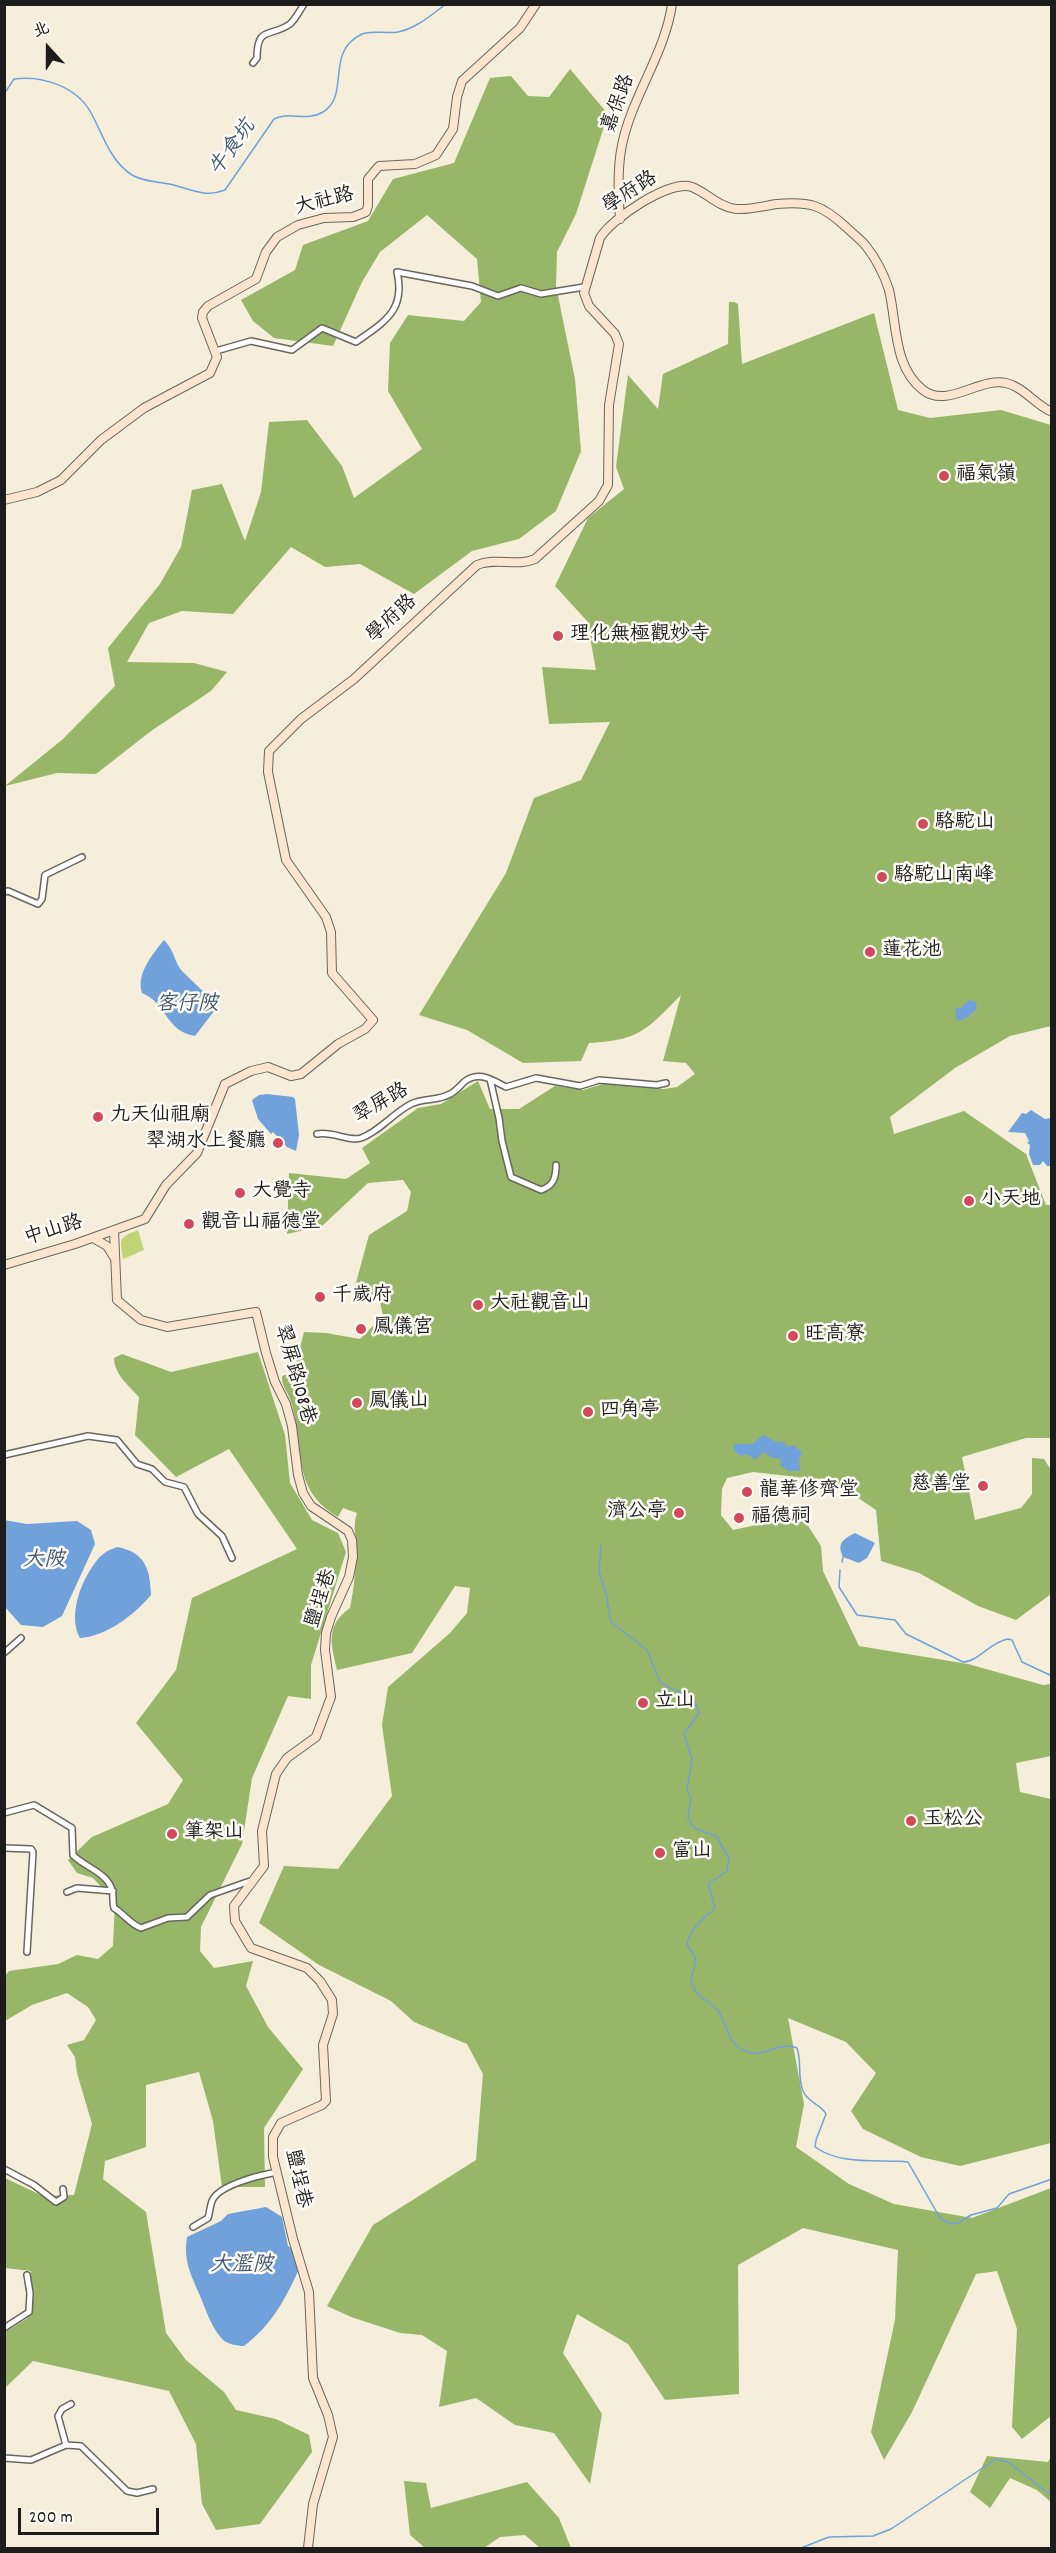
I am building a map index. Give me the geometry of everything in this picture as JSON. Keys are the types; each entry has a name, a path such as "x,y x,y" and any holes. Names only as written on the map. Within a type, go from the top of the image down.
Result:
{"street":[{"path":"254,63 257,58 257,43 264,34 290,24 304,4"},
{"name":"大社路","path":"216,351 202,318 208,306 256,279 266,252 277,237 298,225 324,218 353,217 366,212 368,179 379,166 415,164 436,155 453,129 457,97 462,81 519,28 536,4"},
{"name":"嘉保路","path":"620,219 618,170 622,143 663,42 672,4"},
{"name":"學府路","path":"114,1230 147,1217 166,1185 194,1157 225,1084 251,1071 268,1067 286,1075 296,1076 338,1044 365,1029 373,1020 332,973 330,926 315,899 286,860 267,763 269,751 301,719 354,679 477,565 487,561 526,562 535,559 603,496 610,477 609,405 619,344 615,334 589,306 584,287 604,232 660,192 683,186 690,186 715,201 735,208 792,203 825,209 864,244 881,270 889,290 903,360 911,377 922,390 940,396 994,383 1008,383 1021,390 1042,408 1052,412"},
{"path":"4,500 37,492 61,480 101,440 144,408 210,373 217,357 216,351 250,341 292,350 322,328 356,342 391,317 400,287 397,272 472,286 498,296 521,288 541,294 584,287"},
{"path":"4,892 8,891 38,904 42,899 45,875 82,857"},
{"name":"翠屏路","path":"317,1134 334,1133 356,1139 372,1133 386,1120 413,1103 451,1094 472,1077 479,1075 506,1088 536,1078 580,1086 599,1080 657,1085 666,1083"},
{"path":"490,1079 499,1118 501,1142 511,1177 541,1190 554,1181 556,1165"},
{"name":"中山路","path":"4,1265 114,1230"},
{"name":"翠屏路108巷","path":"114,1230 117,1300 121,1306 141,1320 167,1328 256,1312 275,1382 286,1404 292,1426 298,1475 303,1493 311,1506 323,1515"},
{"path":"92,1238 107,1246 115,1258"},
{"path":"4,1455 88,1436 117,1440 137,1464 152,1469 165,1482 184,1487 198,1514 222,1536 232,1558"},
{"name":"鹽埕巷","path":"308,2548 313,2504 333,2437 328,2415 314,2378 309,2292 293,2239 272,2144 277,2129 287,2119 310,2111 326,2101 323,2045 334,2010 332,2000 323,1986 307,1968 293,1961 255,1951 249,1946 235,1921 233,1911 237,1900 252,1885 265,1863 262,1831 276,1774 287,1758 316,1737 331,1697 326,1633 350,1577 352,1540 348,1531 323,1515"},
{"path":"4,1653 21,1638"},
{"path":"4,1813 34,1805 72,1828 74,1855 101,1875 113,1891 114,1908 122,1912 132,1924 141,1928 168,1918 187,1917 210,1895 250,1881 252,1885"},
{"path":"4,1848 32,1849 33,1852 27,1952"},
{"path":"67,1892 77,1887 113,1891"},
{"path":"4,2169 34,2185 56,2202 64,2197 63,2189"},
{"path":"193,2227 208,2218 213,2199 218,2195 247,2178 277,2172"},
{"path":"4,2328 29,2312 30,2294 27,2275"},
{"path":"66,2445 58,2416 62,2409 71,2404"},
{"path":"4,2458 31,2460 66,2445 81,2446 127,2491 137,2493 153,2489"}],"green space":[{"path":"570,69 608,114 576,214 557,252 556,286 575,379 581,451 556,511 519,539 472,551 414,594 360,564 325,567 291,547 233,614 182,611 149,623 127,662 194,663 227,672 211,691 151,731 96,774 57,773 5,786 63,739 115,686 108,648 160,584 181,547 192,490 222,484 245,541 261,492 269,422 307,420 342,466 354,498 422,449 388,391 390,343 408,315 464,321 481,302 477,259 427,215 380,252 362,282 333,346 274,338 253,321 241,300 295,270 303,245 368,221 393,179 454,163 490,78 511,76 528,96 549,97"},
{"path":"729,302 738,304 742,364 874,313 898,410 930,418 1001,410 1051,425 1051,1026 1010,1036 955,1068 890,1117 894,1134 964,1111 1026,1154 1046,1205 1051,1205 1051,1438 1026,1438 962,1457 975,1520 1021,1508 1032,1494 1032,1458 1044,1459 1051,1470 1051,1594 1016,1620 978,1606 919,1573 881,1561 876,1510 833,1481 753,1472 727,1478 722,1489 721,1515 733,1530 775,1521 805,1521 821,1546 823,1571 859,1646 968,1664 1043,1685 1051,1684 1051,1756 1016,1763 1020,1792 1051,1799 1051,2143 960,2166 921,2157 863,2129 851,2111 876,2073 846,2042 788,2018 804,2104 796,2147 849,2184 894,2204 972,2218 1051,2188 1051,2416 1022,2439 1012,2427 1017,2329 997,2271 976,2274 912,2412 884,2460 871,2432 895,2320 898,2250 803,2228 738,2265 739,2394 665,2400 628,2344 577,2314 563,2353 602,2414 590,2484 554,2433 515,2425 476,2398 439,2407 447,2351 422,2335 400,2333 351,2317 327,2306 373,2225 476,2160 483,2074 467,2044 414,2022 391,2001 319,1965 259,1923 284,1866 338,1869 392,1796 382,1725 388,1687 450,1633 467,1613 470,1588 455,1586 412,1653 337,1670 332,1643 333,1628 350,1608 354,1586 357,1513 343,1508 338,1517 312,1494 302,1466 295,1419 282,1376 294,1372 304,1332 360,1339 383,1316 379,1297 354,1290 369,1235 407,1211 411,1192 403,1180 368,1183 322,1226 287,1234 289,1173 346,1179 370,1163 362,1148 418,1108 441,1104 478,1081 490,1109 519,1109 555,1086 583,1090 603,1084 664,1089 677,1087 695,1074 686,1063 663,1061 681,995 650,1025 632,1036 589,1043 581,1061 523,1063 467,1030 419,1015 506,873 534,798 581,780 610,722 549,724 542,667 596,670 587,621 555,586 588,518 624,489 616,467 628,375 658,409 663,374 728,344"},
{"path":"138,1230 144,1250 123,1259 122,1240"},
{"path":"258,1352 285,1435 290,1483 312,1520 338,1533 346,1552 311,1665 311,1699 288,1696 252,1778 242,1844 201,1927 200,1951 214,1968 253,1961 246,1986 268,2027 303,2069 264,2128 265,2187 222,2187 213,2121 199,2072 146,2085 146,2147 105,2161 103,2179 146,2212 166,2333 186,2360 224,2392 236,2410 276,2419 309,2435 312,2452 260,2524 216,2530 202,2504 196,2444 169,2391 33,2361 5,2388 5,2332 28,2318 31,2271 5,2268 5,2178 43,2196 74,2195 92,2124 77,2073 75,2057 67,2045 84,2040 96,2020 88,2007 67,1993 32,2005 5,2021 5,1976 9,1971 58,1964 77,1955 98,1959 113,1946 115,1902 93,1878 77,1873 68,1860 92,1837 168,1804 183,1780 136,1723 176,1670 192,1598 297,1549 229,1449 176,1477 135,1435 139,1397 119,1374 114,1358 122,1354 171,1372"},
{"path":"987,2456 1048,2462 1051,2456 1051,2502 1037,2490 1010,2478 990,2508 970,2492"},
{"path":"404,2481 426,2483 431,2508 527,2482 559,2518 571,2548 540,2548 525,2535 500,2537 484,2548 425,2548 410,2535"}],"water":[{"name":"客仔陂","path":"164,940 182,971 218,1006 195,1036 178,1029 151,998 142,993 143,972 150,958"},
{"path":"969,1000 976,1002 977,1009 965,1019 957,1021 955,1009 962,1007"},
{"path":"267,1094 295,1099 299,1135 296,1151 287,1147 273,1132 271,1134 258,1119 252,1100 259,1095"},
{"path":"1031,1110 1045,1119 1051,1118 1051,1166 1047,1166 1043,1161 1040,1165 1033,1165 1029,1154 1030,1145 1027,1143 1029,1141 1025,1133 1008,1132 1022,1113 1026,1114"},
{"path":"763,1435 778,1443 782,1441 788,1447 793,1445 802,1452 799,1460 800,1471 788,1471 780,1465 781,1459 772,1458 764,1452 755,1460 747,1454 741,1456 734,1451 734,1444 752,1444"},
{"name":"大陂","path":"4,1520 27,1524 77,1521 91,1530 95,1544 62,1616 43,1627 21,1625 5,1607"},
{"path":"855,1533 875,1543 867,1558 859,1563 843,1557 841,1548 842,1542"},
{"name":"大陂","path":"118,1547 134,1553 144,1563 149,1577 151,1595 137,1610 110,1629 80,1638 75,1619 82,1586 100,1557"},
{"name":"大濫陂","path":"266,2207 282,2217 288,2246 295,2250 300,2267 284,2300 263,2329 244,2346 235,2345 222,2339 210,2319 189,2269 186,2254 187,2237 221,2221 228,2214"}],"waterway":[{"name":"牛食坑","path":"4,94 14,79 35,79 56,84 84,102 112,154 132,175 201,192 219,192 225,190 274,119 286,116 317,115 331,105 336,95 340,62 351,42 366,33 405,30 424,21 446,4"},
{"path":"601,1546 599,1571 611,1622 647,1650 660,1682 689,1697 697,1706 699,1713 684,1734 692,1759 687,1789 691,1799 688,1817 694,1828 716,1836 729,1858 727,1871 708,1884 715,1908 697,1925 688,1939 687,1945 696,1960 691,1981 693,1987 718,2011 732,2040 740,2049 758,2053 786,2046 797,2048 803,2091 826,2114 815,2147 825,2153 848,2159 908,2162 940,2218 951,2224 958,2223 971,2215 997,2208 1009,2194 1052,2179"},
{"path":"842,1562 843,1557"},
{"path":"840,1570 839,1587 857,1615 895,1620 906,1634 963,1662 974,1659 995,1644 1008,1639 1012,1640 1022,1662 1052,1676"},
{"path":"801,2548 829,2537 873,2536 891,2529 996,2459 1008,2462 1052,2496"}],"place":[{"name":"福氣嶺","path":"944,476"},
{"name":"理化無極觀妙寺","path":"558,636"},
{"name":"駱駝山","path":"923,824"},
{"name":"駱駝山南峰","path":"882,877"},
{"name":"蓮花池","path":"870,952"},
{"name":"九天仙祖廟","path":"98,1117"},
{"name":"翠湖水上餐廳","path":"278,1143"},
{"name":"大覺寺","path":"240,1193"},
{"name":"小天地","path":"969,1201"},
{"name":"觀音山福德堂","path":"189,1224"},
{"name":"千歲府","path":"320,1297"},
{"name":"大社觀音山","path":"478,1305"},
{"name":"鳳儀宮","path":"361,1329"},
{"name":"旺高寮","path":"793,1336"},
{"name":"鳳儀山","path":"357,1403"},
{"name":"四角亭","path":"588,1412"},
{"name":"慈善堂","path":"983,1486"},
{"name":"龍華修齊堂","path":"747,1492"},
{"name":"濟公亭","path":"679,1513"},
{"name":"福德祠","path":"739,1518"},
{"name":"立山","path":"643,1703"},
{"name":"玉松公","path":"911,1821"},
{"name":"筆架山","path":"172,1834"},
{"name":"富山","path":"660,1853"}]}
